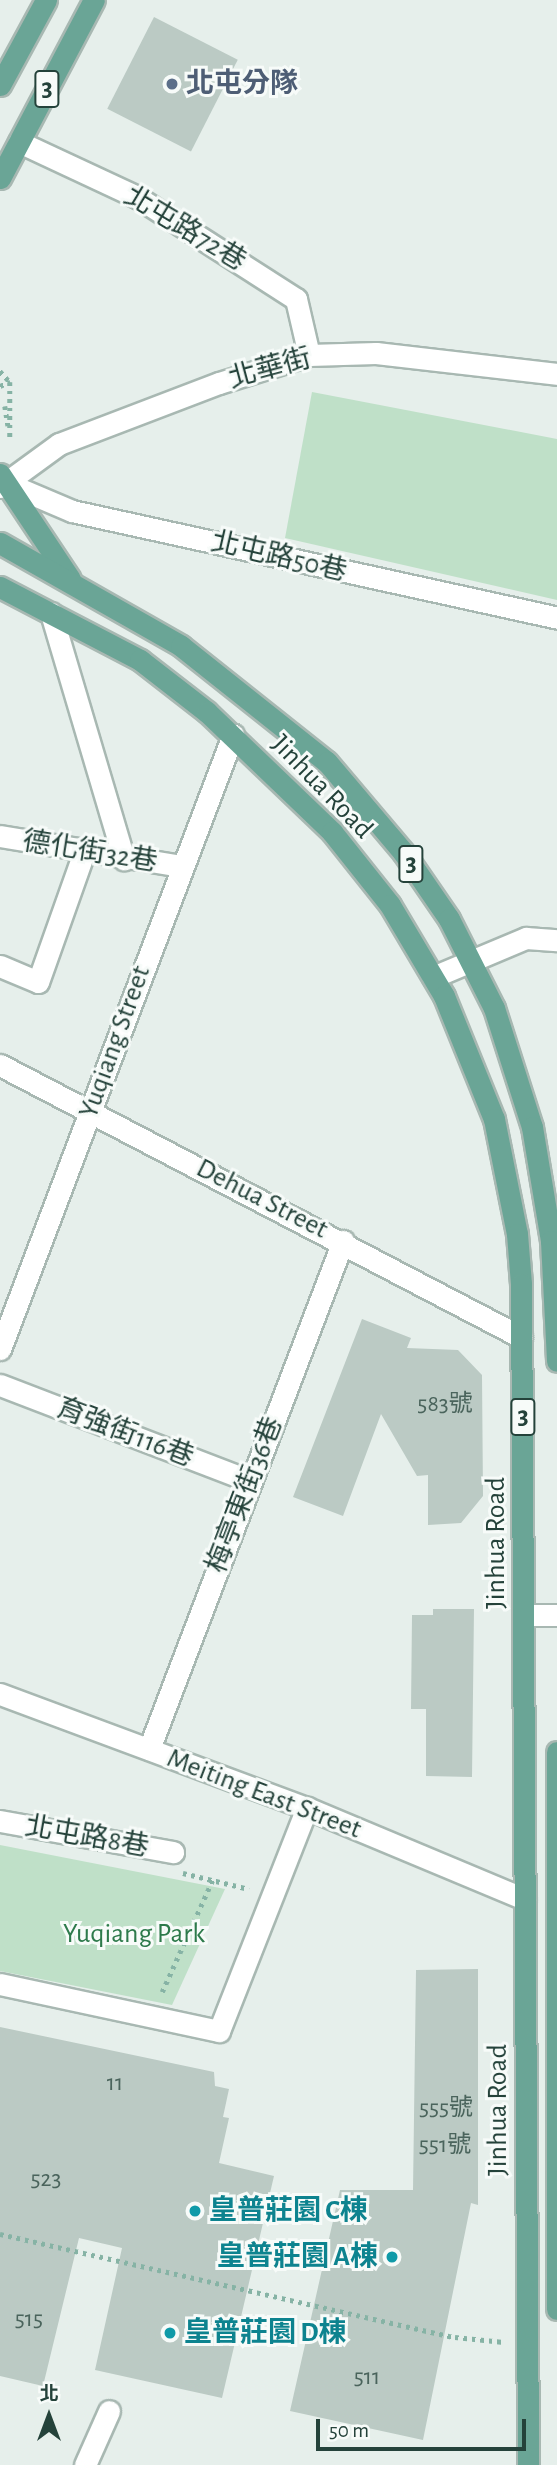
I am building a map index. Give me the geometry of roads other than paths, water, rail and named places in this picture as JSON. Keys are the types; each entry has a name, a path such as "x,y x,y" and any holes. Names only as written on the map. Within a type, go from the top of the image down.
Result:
{"main road":[{"name":"3","path":"0,85 46,0"},
{"name":"3","path":"0,178 94,0"},
{"path":"2,481 74,584"},
{"name":"Jinhua Road","path":"0,542 181,646 327,762 403,852 470,960 494,1008 532,1127 551,1241 557,1361"},
{"name":"Jinhua Road","path":"0,587 140,660 233,735 332,832 390,905 433,977 494,1118 517,1234 522,1337 528,2465"},
{"path":"557,1752 557,2307"}],"street":[{"name":"北屯路72巷","path":"19,142 137,197 296,299 309,355"},
{"name":"北華街","path":"2,481 59,444 219,383 309,355 376,353 557,374"},
{"name":"北屯路50巷","path":"2,481 72,511 557,618"},
{"path":"51,613 124,859"},
{"name":"Yuqiang Street","path":"0,1349 181,866 233,735"},
{"name":"德化街32巷","path":"0,836 124,859 181,866"},
{"path":"0,966 38,982 84,852"},
{"path":"433,977 526,938 557,940"},
{"name":"Dehua Street","path":"0,1065 343,1241 522,1337"},
{"name":"梅亭東街36巷","path":"149,1749 343,1241"},
{"name":"育強街116巷","path":"0,1385 250,1481"},
{"path":"524,1615 557,1615"},
{"name":"Meiting East Street","path":"0,1694 307,1808 525,1899"},
{"path":"0,1984 219,2031 307,1808"},
{"name":"北屯路8巷","path":"0,1821 173,1852"},
{"path":"526,2306 557,2307"},
{"path":"85,2465 110,2411"}],"place":[{"name":"北屯分隊","path":"172,84"},
{"name":"皇普莊園 C棟","path":"195,2211"},
{"name":"皇普莊園 A棟","path":"392,2257"},
{"name":"皇普莊園 D棟","path":"170,2333"}],"park label":[{"name":"Yuqiang Park","path":"134,1934"}]}
